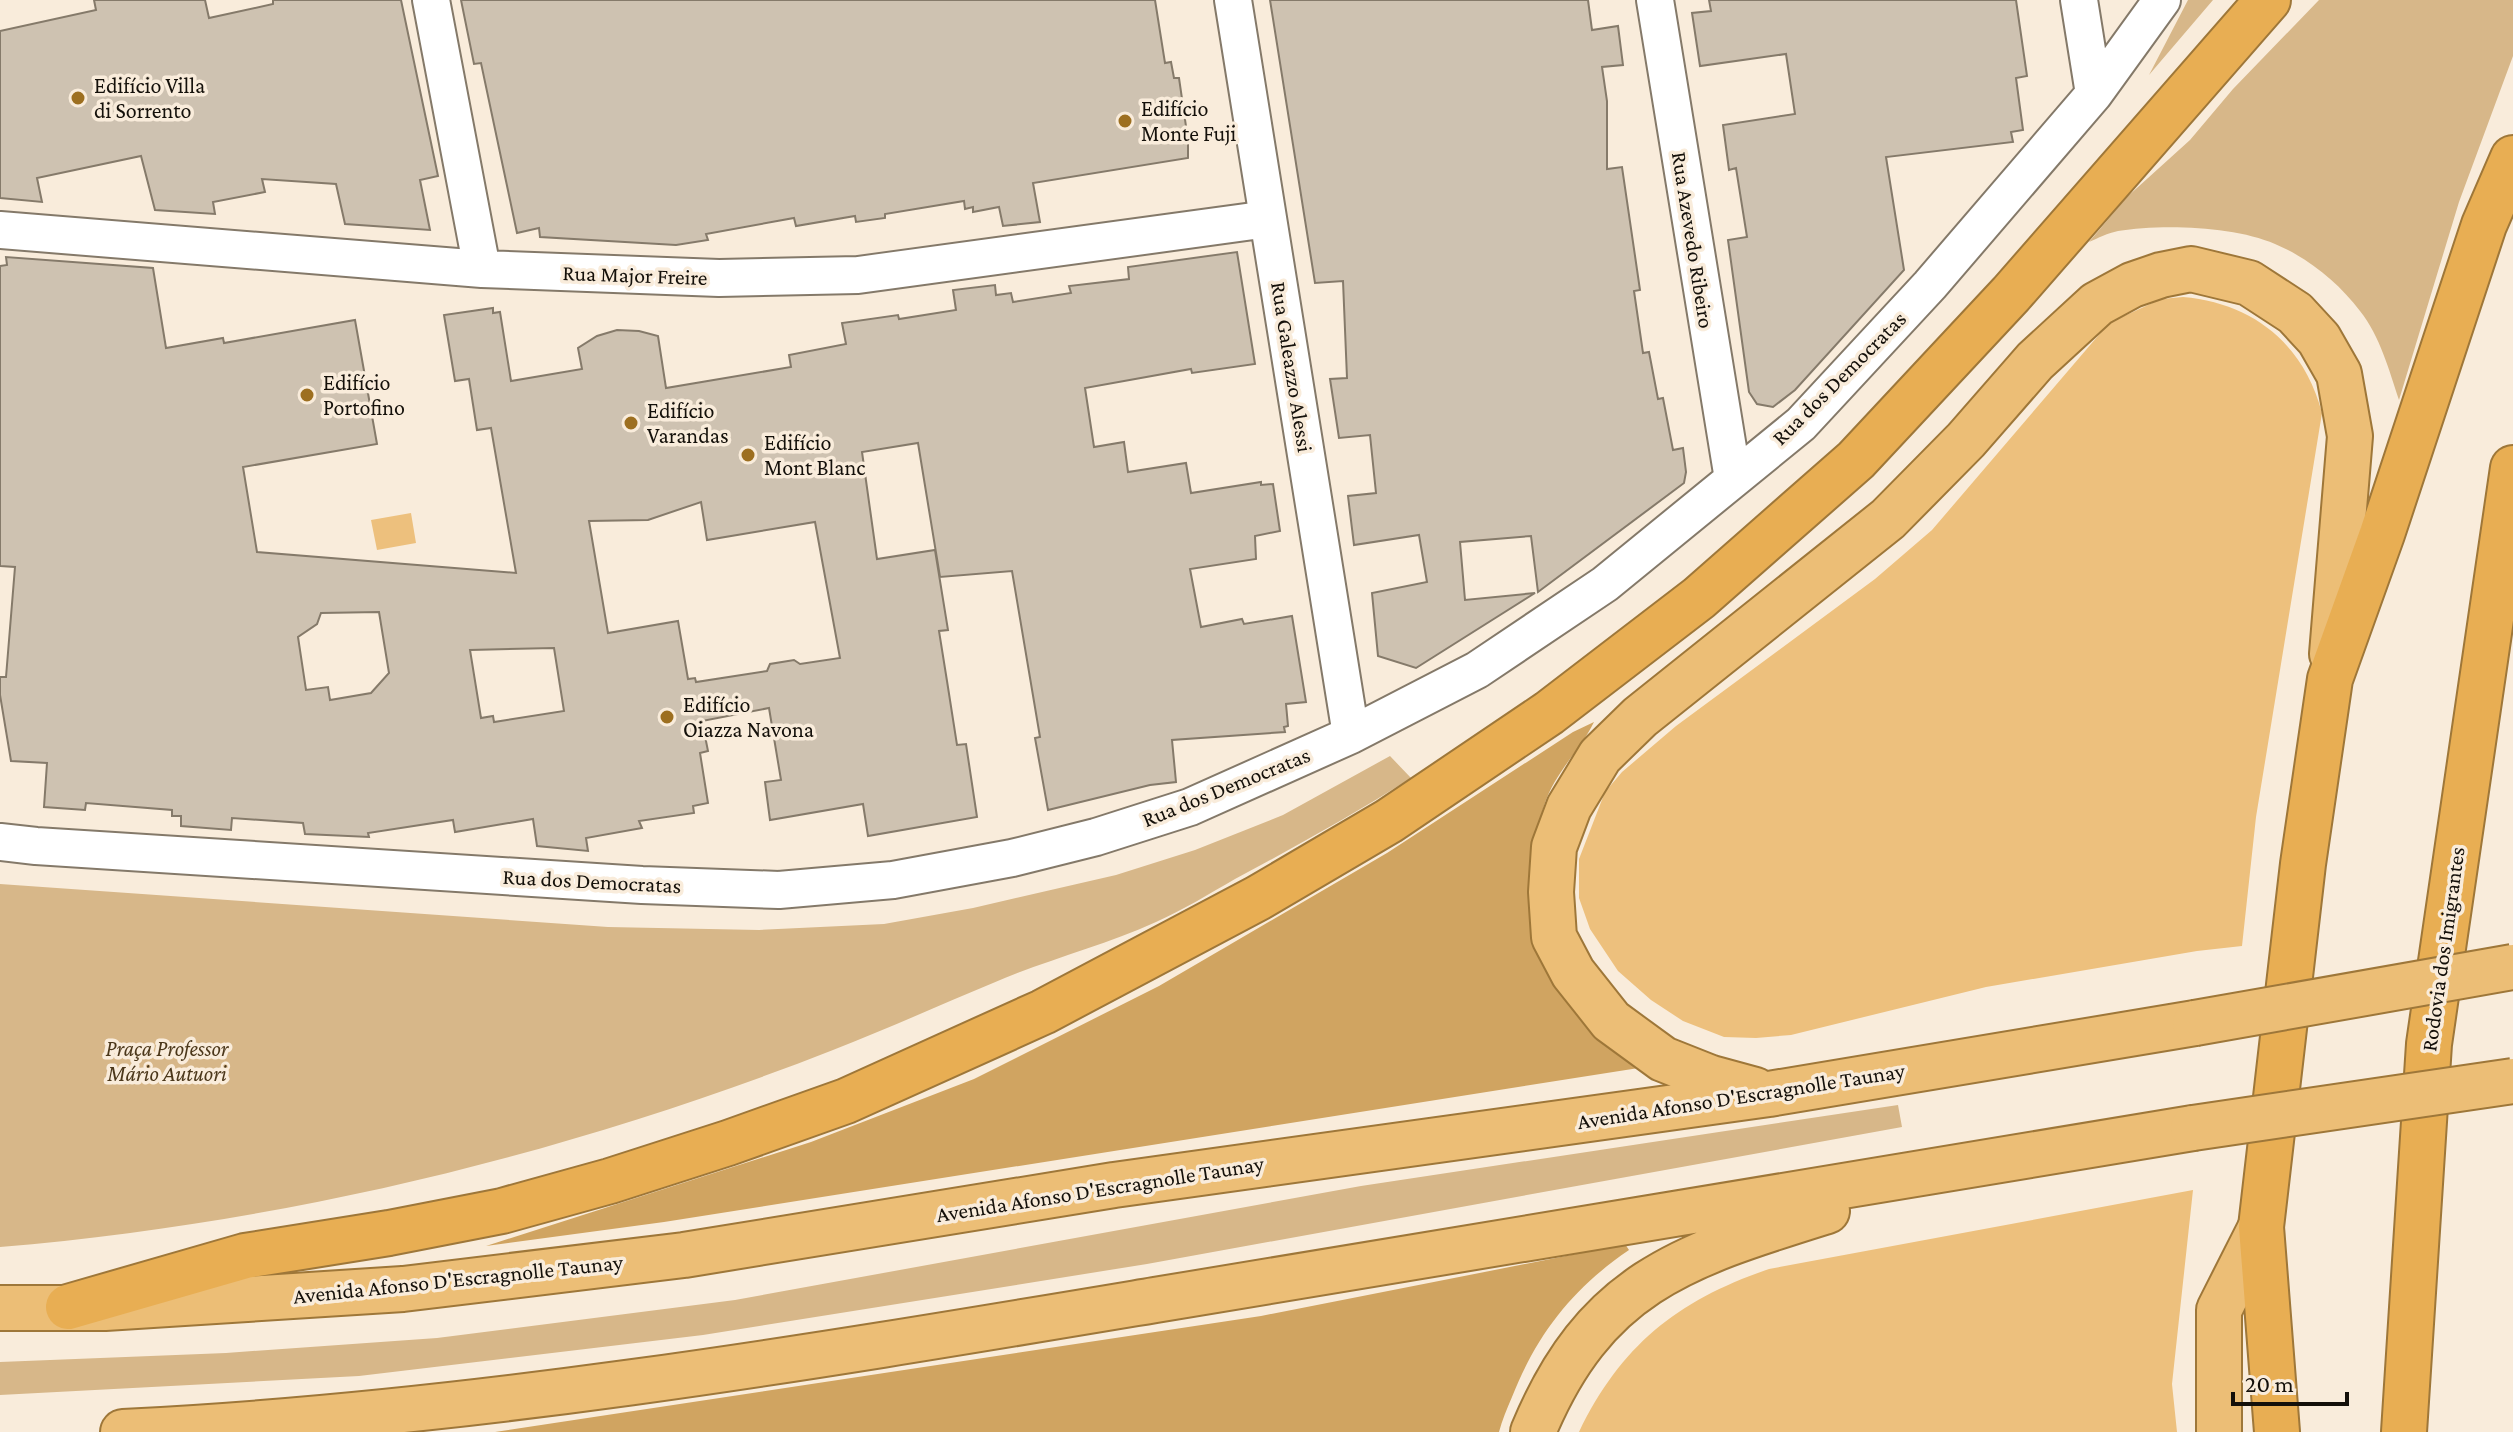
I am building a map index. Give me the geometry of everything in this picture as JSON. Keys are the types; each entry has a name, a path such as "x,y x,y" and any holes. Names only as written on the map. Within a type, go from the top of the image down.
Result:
{"highway":[{"path":"68,1307 245,1256 502,1211 610,1181 831,1106 1043,1012 1258,898 1389,821 1549,713 1699,598 1856,460 2011,294 2268,0"},
{"path":"2330,679 2382,534 2484,225 2513,158"},
{"path":"1769,1094 1711,1078 1663,1059 1611,1021 1573,973 1554,937 1551,892 1554,847 1569,807 1600,756 1640,717 1888,519 1966,440 2035,361 2097,304 2132,285 2191,269 2249,283 2295,313 2319,339 2339,374 2350,436 2330,679 2303,864 2261,1227 2277,1432"},
{"name":"Rodovia dos Imigrantes","path":"2404,1432 2429,1044 2513,468"},
{"name":"Avenida Afonso D'Escragnolle Taunay","path":"0,1308 105,1308 403,1289 684,1255 1114,1185 1769,1094 2513,967"},
{"path":"123,1432 359,1415 512,1399 719,1369 1040,1319 2193,1128 2513,1081"},
{"path":"1533,1432 1545,1405 1580,1346 1612,1308 1648,1281 1701,1253 1973,1164"},
{"path":"2219,1432 2219,1310 2261,1227"}],"street":[{"path":"431,0 482,269"},
{"name":"Rua Galeazzo Alessi","path":"1233,0 1351,735"},
{"name":"Rua Azevedo Ribeiro","path":"1655,0 1733,479"},
{"path":"2079,0 2094,94"},
{"name":"Rua dos Democratas","path":"0,842 642,885 779,890 893,880 1012,858 1096,837 1190,807 1351,735 1477,670 1605,584 1801,424 1862,359 2094,94 2162,0"},
{"name":"Rua Major Freire","path":"0,230 482,269 719,278 858,275 1268,219"}],"green space":[{"path":"2188,0 2213,0 2149,75"},
{"path":"2319,0 2513,0 2513,56 2459,202 2399,400 2388,365 2367,321 2342,290 2299,256 2258,238 2197,228 2118,231 2089,242 2127,197 2190,140 2233,89"},
{"name":"Praça Professor Mário Autuori","path":"1390,756 1411,778 1176,912 1136,931 1013,975 853,1042 733,1087 528,1152 319,1202 107,1236 0,1247 0,884 608,927 759,930 884,924 973,908 1116,875 1195,850 1283,815"},
{"path":"1898,1105 1902,1127 1147,1264 703,1335 359,1376 0,1395 0,1362 226,1353 437,1338 735,1300 1361,1186"}],"shaded area":[{"path":"2183,297 2232,308 2272,331 2303,367 2322,413 2256,817 2242,946 1986,987 1791,1035 1724,1037 1683,1021 1651,1000 1618,971 1590,929 1579,898 1579,859 1605,792 1622,772 1676,726 1875,579 1932,530 2109,323 2161,299"},
{"path":"411,513 416,543 377,550 371,520"},
{"path":"1594,722 1548,794 1530,868 1529,903 1542,954 1567,1002 1595,1034 1645,1067 664,1222 486,1246 811,1142 974,1079 1159,986 1387,853 1573,732"},
{"path":"2193,1190 2172,1384 2177,1432 1579,1432 1595,1401 1634,1350 1680,1311 1736,1281 1769,1269"},
{"path":"1623,1241 1629,1250 1590,1281 1558,1314 1545,1333 1522,1374 1499,1432 495,1432 1261,1316 1581,1253"}],"building":[{"path":"94,0 205,0 209,18 273,4 273,0 401,0 438,176 420,180 430,230 345,224 336,184 262,179 265,192 213,202 215,214 155,210 141,156 37,178 42,202 0,198 0,31 96,10"},
{"path":"461,0 1155,0 1165,63 1171,62 1174,78 1179,78 1188,158 1033,183 1040,222 1003,226 999,207 973,212 973,207 965,209 964,201 856,222 855,216 796,226 794,218 706,234 708,240 676,245 540,237 539,228 517,233 481,63 474,64"},
{"path":"1270,0 1588,0 1592,30 1618,26 1623,65 1602,67 1607,101 1607,169 1622,167 1640,290 1634,291 1643,353 1649,352 1658,399 1663,398 1673,450 1683,448 1684,483 1538,592 1531,536 1460,542 1465,600 1535,593 1416,668 1378,656 1372,593 1427,582 1419,535 1354,545 1348,496 1376,493 1370,435 1339,438 1330,379 1347,378 1343,281 1315,283"},
{"path":"1709,0 2016,0 2027,76 2016,78 2023,130 2011,132 2013,142 1886,157 1904,270 1795,390 1773,407 1757,404 1749,392 1728,240 1747,237 1736,168 1729,170 1723,125 1795,114 1786,54 1700,66 1692,13 1711,11"},
{"path":"1237,252 1255,364 1192,373 1191,369 1085,388 1094,447 1124,442 1128,472 1186,463 1191,493 1261,482 1261,485 1273,484 1280,531 1255,536 1256,559 1190,569 1201,627 1242,619 1244,624 1292,616 1306,702 1286,704 1288,726 1284,727 1285,732 1172,740 1176,782 1150,785 1048,810 1035,738 1040,737 1012,571 940,577 918,443 862,452 877,559 935,550 948,630 939,631 957,745 966,744 977,817 868,836 863,804 770,820 765,782 781,780 769,708 702,721 708,751 700,753 708,803 693,806 694,813 639,821 642,828 586,838 588,851 537,846 533,819 455,832 453,820 368,833 369,837 305,834 303,823 232,818 231,830 181,826 181,816 172,816 172,810 86,803 85,810 44,807 47,763 11,761 0,695 0,677 6,677 15,567 0,566 0,266 7,265 6,257 153,268 166,348 223,338 224,343 355,320 377,444 243,467 257,552 516,573 491,428 477,430 469,379 455,381 444,315 493,308 493,313 500,312 511,381 582,369 578,348 597,336 617,330 658,336 666,388 791,367 789,355 846,344 842,323 898,315 899,319 956,310 953,290 995,285 996,295 1011,293 1013,302 1071,293 1069,286 1129,279 1128,267","holes":["701,502 707,540 815,522 840,658 800,664 794,660 770,664 767,671 696,682 695,678 688,679 678,621 608,633 589,521 648,520","379,612 389,673 371,693 330,700 328,687 306,690 298,637 317,624 321,613","554,648 564,711 494,722 493,716 481,718 470,650"]}],"place":[{"name":"Edifício Villa di Sorrento","path":"78,98"},
{"name":"Edifício Monte Fuji","path":"1125,121"},
{"name":"Edifício Portofino","path":"307,395"},
{"name":"Edifício Varandas","path":"631,423"},
{"name":"Edifício Mont Blanc","path":"748,455"},
{"name":"Edifício Oiazza Navona","path":"667,717"}]}
